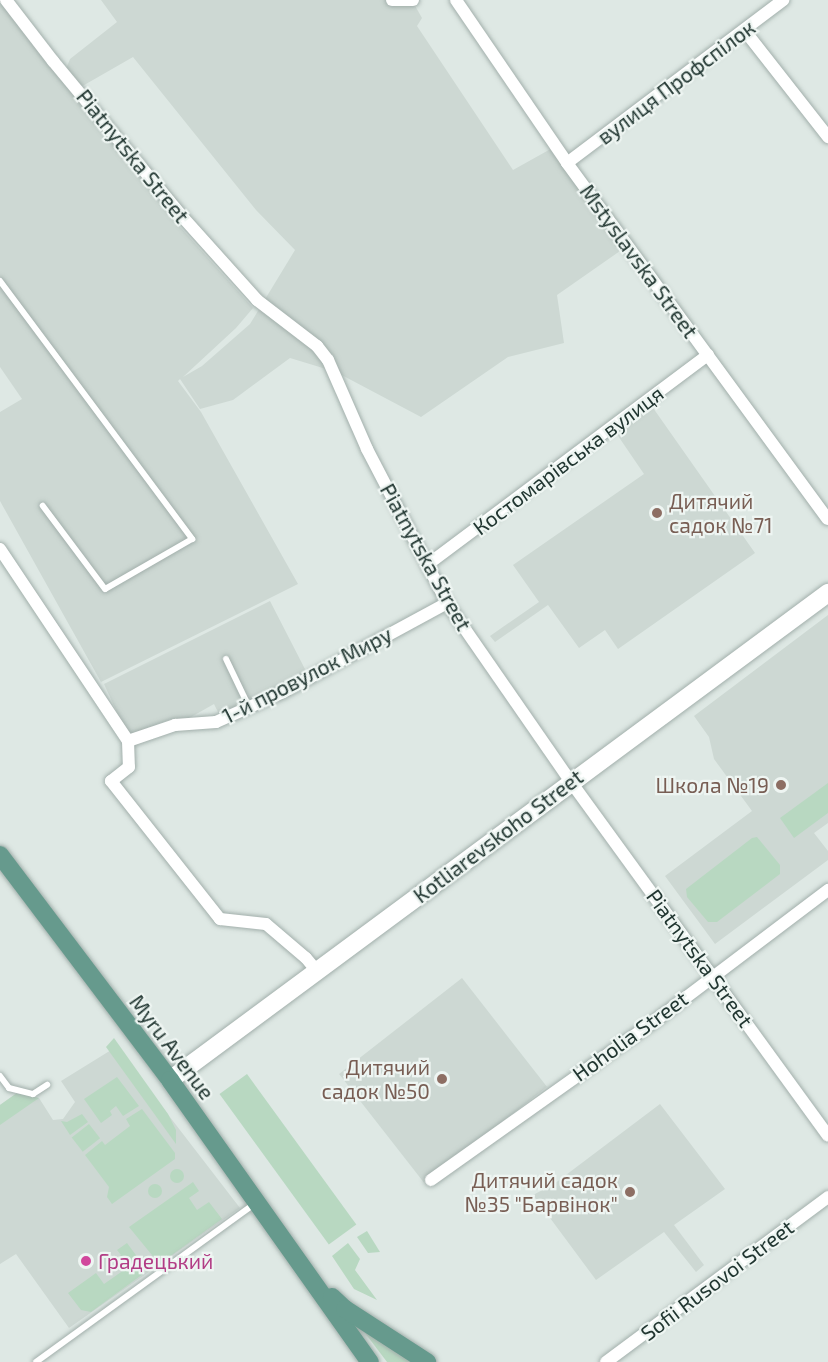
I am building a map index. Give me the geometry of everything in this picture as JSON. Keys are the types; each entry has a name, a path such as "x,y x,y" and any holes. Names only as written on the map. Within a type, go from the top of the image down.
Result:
{"main road":[{"name":"Myru Avenue","path":"0,855 170,1080 370,1362"},
{"name":"Myru Avenue","path":"304,1270 345,1309 427,1362"}],"street":[{"name":"Piatnytska Street","path":"6,0 53,62 179,213 257,300 317,346 367,449 447,603 571,782 828,1136"},
{"path":"392,0 412,0"},
{"name":"Mstyslavska Street","path":"456,0 567,163 828,519"},
{"name":"вулиця Профспілок","path":"567,163 745,31 783,0"},
{"path":"745,31 828,137"},
{"name":"Костомарівська вулиця","path":"427,565 708,355"},
{"path":"0,549 128,741 129,767 111,781 219,919 266,924 306,958 317,971"},
{"name":"Kotliarevskoho Street","path":"170,1080 828,593"},
{"name":"1-й провулок Миру","path":"128,741 175,725 216,722 283,692 447,603"},
{"name":"Hoholia Street","path":"431,1180 660,1017 828,890"},
{"name":"Sofii Rusovoi Street","path":"606,1362 828,1197"}],"lane":[{"path":"0,280 192,539 105,589 43,506"},
{"path":"226,659 249,707"},
{"path":"0,1076 9,1088 33,1094 47,1084"},
{"path":"36,1362 256,1202"}],"shaded area":[{"path":"0,0 3,0 180,227 253,308 236,328 183,377 202,366 250,324 295,250 256,210 133,57 79,88 66,69 70,59 117,22 101,0 392,0 414,4 422,18 417,26 513,170 556,146 620,251 557,295 564,343 508,357 421,417 336,372 290,358 233,400 200,409 180,379 178,381 201,412 298,584 101,682 0,501 0,412 22,399 0,367"},
{"name":"Дитячий садок №71","path":"651,405 755,553 618,649 605,630 579,648 548,605 495,642 490,636 539,602 513,565 644,474 614,430"},
{"path":"270,601 307,673 219,714 214,704 184,721 171,719 128,736 104,684"},
{"name":"Школа №19","path":"828,615 828,823 814,833 828,851 828,860 715,944 665,876 752,811 714,759 709,737 694,716"},
{"name":"Дитячий садок №50","path":"462,978 547,1087 424,1183 339,1074"},
{"path":"116,1047 240,1208 69,1328 16,1254 0,1264 0,1105 17,1093 39,1098 53,1120 63,1119 75,1102 61,1081"},
{"name":"Дитячий садок №35 \"Барвінок\"","path":"660,1104 725,1189 674,1225 704,1265 696,1272 664,1232 596,1280 533,1195 554,1184"}],"green space":[{"path":"828,783 828,813 794,838 780,818"},
{"path":"757,837 780,865 780,874 717,922 708,922 687,897 686,889 752,838"},
{"path":"114,1038 168,1114 176,1130 176,1144 106,1047"},
{"path":"247,1074 356,1224 329,1244 219,1094"},
{"path":"117,1077 139,1106 123,1116 116,1106 110,1111 112,1115 101,1123 84,1099"},
{"path":"17,1093 39,1098 0,1125 0,1105"},
{"path":"142,1109 175,1153 175,1159 112,1204 107,1197 109,1187 85,1155 102,1141 105,1145 130,1126 126,1119"},
{"path":"82,1114 88,1122 70,1135 61,1121 67,1122"},
{"path":"89,1124 100,1138 83,1152 72,1138"},
{"path":"177,1169 182,1171 184,1176 182,1181 177,1183 172,1181 170,1176 172,1171"},
{"path":"193,1182 199,1191 189,1198 197,1210 209,1202 222,1219 169,1257 156,1260 129,1227"},
{"path":"155,1184 160,1186 162,1191 160,1196 155,1198 150,1196 148,1191 150,1186"},
{"path":"367,1231 380,1252 368,1253 357,1237"},
{"path":"127,1243 144,1266 143,1274 91,1312 81,1310 68,1293 96,1273 104,1284 124,1270 117,1258 121,1255 117,1250"},
{"path":"348,1243 360,1259 355,1270 377,1300 354,1289 332,1256"},
{"path":"362,1329 412,1362 387,1362"}],"place":[{"name":"Дитячий садок №71","path":"657,513"},
{"name":"Школа №19","path":"781,785"},
{"name":"Дитячий садок №50","path":"442,1079"},
{"name":"Дитячий садок №35 \"Барвінок\"","path":"630,1192"},
{"name":"Градецький","path":"86,1261"}]}
